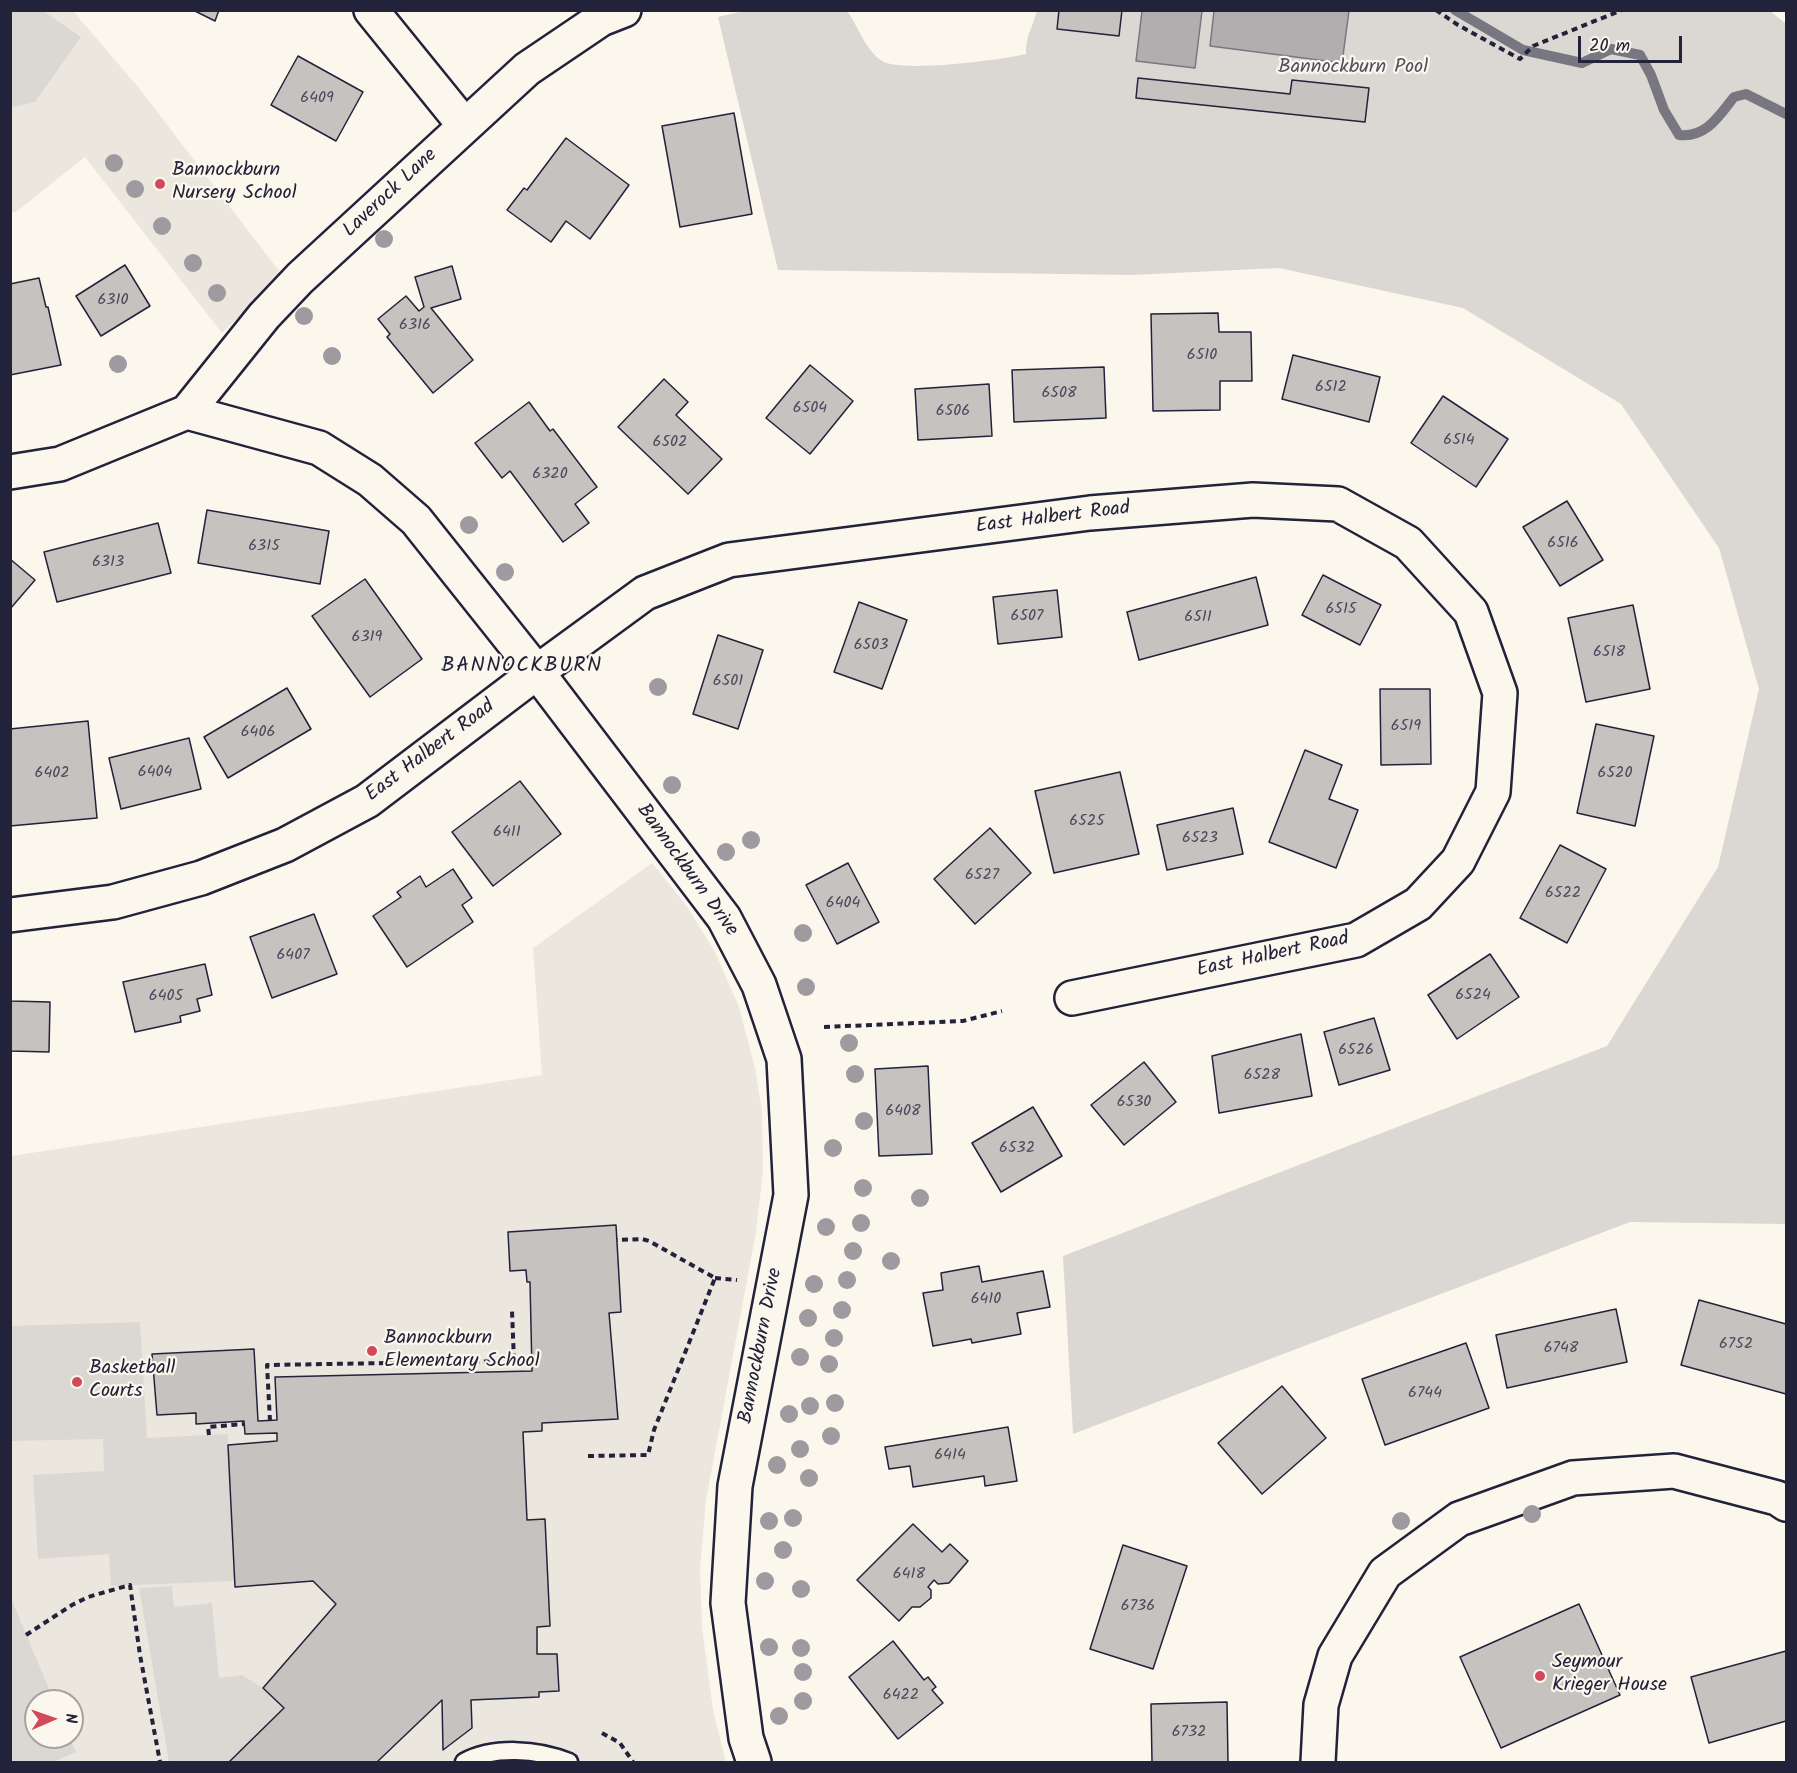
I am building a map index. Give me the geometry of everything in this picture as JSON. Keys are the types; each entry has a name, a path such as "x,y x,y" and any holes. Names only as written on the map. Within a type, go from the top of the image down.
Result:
{"street":[{"path":"370,10 465,126"},
{"name":"Laverock Lane","path":"187,412 264,315 300,278 526,69 601,19 624,10"},
{"path":"10,472 60,464 187,412"},
{"name":"Bannockburn Drive","path":"187,412 320,448 370,480 416,520 537,672 724,918 759,985 784,1059 791,1195 735,1486 728,1603 746,1738 754,1762"},
{"name":"East Halbert Road","path":"10,915 113,902 201,878 285,844 367,801 645,593 729,560 1090,513 1253,500 1338,504 1408,543 1471,612 1500,693 1493,792 1458,861 1418,904 1356,940 1072,998"},
{"path":"1318,1762 1321,1704 1335,1656 1385,1573 1459,1519 1573,1478 1674,1471 1777,1498 1786,1504"}],"lane":[{"path":"464,1762 484,1754 502,1752 544,1755 569,1762"}],"path":[{"path":"1436,10 1458,25 1520,59 1533,46 1622,10"},
{"path":"824,1027 963,1022 1002,1011"},
{"path":"617,1240 642,1239 715,1278 737,1280"},
{"path":"588,1456 648,1455 654,1430 715,1278"},
{"path":"270,1421 267,1365 514,1362 512,1311"},
{"path":"209,1435 208,1427 244,1424"},
{"path":"26,1635 88,1597 130,1585 140,1655 160,1762"},
{"path":"602,1733 620,1743 633,1762"}],"shaded area":[{"name":"Bannockburn Nursery School","path":"11,11 73,11 139,88 282,275 222,333 85,157 16,212 11,213"},
{"path":"1142,11 1202,11 1195,68 1136,61"},
{"path":"1214,11 1349,11 1342,63 1210,46"},
{"name":"Bannockburn Elementary School","path":"652,863 686,905 715,952 739,1007 755,1068 762,1112 763,1171 756,1232 706,1500 700,1569 702,1627 713,1710 726,1762 11,1762 11,1156 542,1075 533,948"}],"green space":[{"path":"11,10 43,11 81,37 35,102 14,107 10,104"},
{"name":"Bannockburn Pool","path":"749,10 846,11 877,57 892,64 909,66 974,62 1026,54 1028,37 1037,10 1769,10 1786,24 1786,1224 1630,1222 1073,1434 1063,1256 1607,1046 1718,867 1759,689 1719,548 1621,404 1463,308 1279,268 1132,275 778,270 718,17"},
{"path":"140,1322 147,1438 228,1434 235,1581 111,1586 109,1554 38,1559 33,1475 104,1471 103,1439 11,1441 10,1326"},
{"path":"172,1586 174,1607 212,1603 219,1678 242,1675 263,1688 284,1708 229,1762 169,1762 139,1588"},
{"path":"11,1598 49,1689 24,1689 24,1749 75,1749 76,1752 53,1762 11,1762"}],"building":[{"path":"193,10 219,10 215,21"},
{"path":"1059,10 1122,10 1119,36 1057,29"},
{"path":"298,56 363,92 336,141 271,105"},
{"path":"1138,78 1290,94 1292,80 1369,88 1365,122 1136,98"},
{"path":"734,113 752,214 680,227 662,126"},
{"path":"566,138 629,185 590,239 566,221 551,242 507,210 524,188 527,190"},
{"path":"125,265 150,306 101,336 76,296"},
{"path":"452,266 461,299 431,308 473,360 433,393 387,337 390,334 378,319 406,296 419,311 424,307 415,277"},
{"path":"39,278 61,365 10,375 10,284"},
{"path":"1218,313 1219,332 1251,332 1252,381 1220,381 1220,410 1153,411 1151,314"},
{"path":"1293,355 1380,377 1369,422 1282,399"},
{"path":"810,365 853,401 810,454 766,418"},
{"path":"1104,367 1106,418 1014,422 1012,370"},
{"path":"664,379 688,402 676,415 722,459 688,494 618,427"},
{"path":"989,384 992,436 918,440 915,389"},
{"path":"1443,396 1508,439 1476,487 1411,443"},
{"path":"529,402 550,431 553,429 597,487 575,504 589,523 563,542 510,471 502,478 475,443"},
{"path":"1567,501 1603,560 1560,586 1523,527"},
{"path":"207,510 329,531 320,584 198,563"},
{"path":"158,523 171,573 57,602 44,552"},
{"path":"10,559 35,580 10,609"},
{"path":"1323,575 1381,605 1360,645 1302,615"},
{"path":"1256,577 1268,625 1139,660 1127,612"},
{"path":"365,579 422,659 370,697 312,616"},
{"path":"1057,590 1062,637 998,644 993,597"},
{"path":"859,602 907,620 882,689 834,672"},
{"path":"1633,605 1650,689 1586,702 1568,618"},
{"path":"718,635 763,650 738,729 693,714"},
{"path":"287,688 311,729 228,778 204,737"},
{"path":"1380,689 1430,689 1431,764 1381,765"},
{"path":"88,721 97,818 10,826 10,729"},
{"path":"1596,724 1654,736 1635,826 1577,813"},
{"path":"189,738 201,789 121,809 109,758"},
{"path":"1305,750 1342,765 1329,799 1358,810 1336,868 1269,842"},
{"path":"1120,772 1139,854 1054,873 1035,791"},
{"path":"520,781 561,834 493,886 452,832"},
{"path":"1233,808 1243,854 1167,870 1157,825"},
{"path":"990,828 1031,873 975,924 934,879"},
{"path":"1560,845 1606,869 1567,943 1520,918"},
{"path":"848,863 879,922 837,944 806,885"},
{"path":"453,869 472,898 462,905 473,922 407,967 373,916 401,897 397,892 420,876 426,887"},
{"path":"314,914 337,974 272,998 250,937"},
{"path":"1490,954 1519,997 1457,1039 1428,995"},
{"path":"205,964 212,995 197,999 200,1011 180,1016 181,1022 135,1032 123,982"},
{"path":"10,989 11,1001 50,1002 49,1052 10,1051"},
{"path":"1374,1018 1390,1070 1339,1085 1324,1032"},
{"path":"1301,1034 1312,1096 1219,1113 1212,1056"},
{"path":"1144,1062 1176,1102 1124,1145 1091,1105"},
{"path":"928,1066 932,1154 879,1156 875,1069"},
{"path":"1033,1107 1062,1156 1001,1192 972,1143"},
{"path":"616,1225 621,1312 609,1313 618,1419 542,1423 542,1431 523,1432 527,1520 545,1519 550,1626 537,1627 537,1654 557,1654 559,1691 539,1692 539,1697 471,1700 472,1728 443,1750 442,1700 377,1762 229,1762 284,1708 263,1688 336,1604 313,1581 235,1587 228,1445 277,1441 277,1433 245,1434 244,1421 196,1424 196,1413 157,1415 152,1354 254,1349 258,1421 277,1420 275,1377 532,1371 530,1282 527,1282 526,1270 510,1271 508,1232"},
{"path":"979,1266 982,1282 1043,1271 1050,1307 1017,1313 1021,1334 972,1343 971,1339 933,1346 923,1293 943,1290 941,1273"},
{"path":"1699,1300 1786,1324 1786,1394 1681,1365"},
{"path":"1616,1309 1627,1362 1507,1388 1496,1335"},
{"path":"1466,1343 1489,1408 1385,1445 1362,1379"},
{"path":"1282,1386 1326,1438 1262,1494 1218,1443"},
{"path":"1008,1427 1017,1481 985,1486 984,1476 913,1487 910,1466 889,1469 885,1447"},
{"path":"913,1524 942,1552 950,1544 968,1561 949,1583 938,1584 934,1580 928,1587 931,1590 931,1598 920,1607 912,1607 899,1621 857,1580"},
{"path":"1123,1545 1187,1566 1153,1669 1090,1649"},
{"name":"Seymour Krieger House","path":"1579,1604 1620,1695 1501,1748 1460,1657"},
{"path":"893,1641 924,1680 928,1677 936,1687 932,1690 943,1703 898,1739 849,1677"},
{"path":"1786,1651 1786,1721 1709,1743 1691,1677"},
{"path":"1227,1702 1228,1762 1152,1762 1151,1704"}],"waterway":[{"path":"1455,10 1523,50 1582,63 1611,49 1640,55 1651,75 1664,110 1679,135 1697,133 1704,129 1717,118 1734,97 1746,94 1786,114"}],"place":[{"name":"Bannockburn Nursery School","path":"160,184"},
{"name":"Bannockburn Elementary School","path":"372,1351"},
{"name":"Basketball Courts","path":"77,1382"},
{"name":"Seymour Krieger House","path":"1540,1676"}],"district":[{"name":"BANNOCKBURN","path":"522,667"}]}
